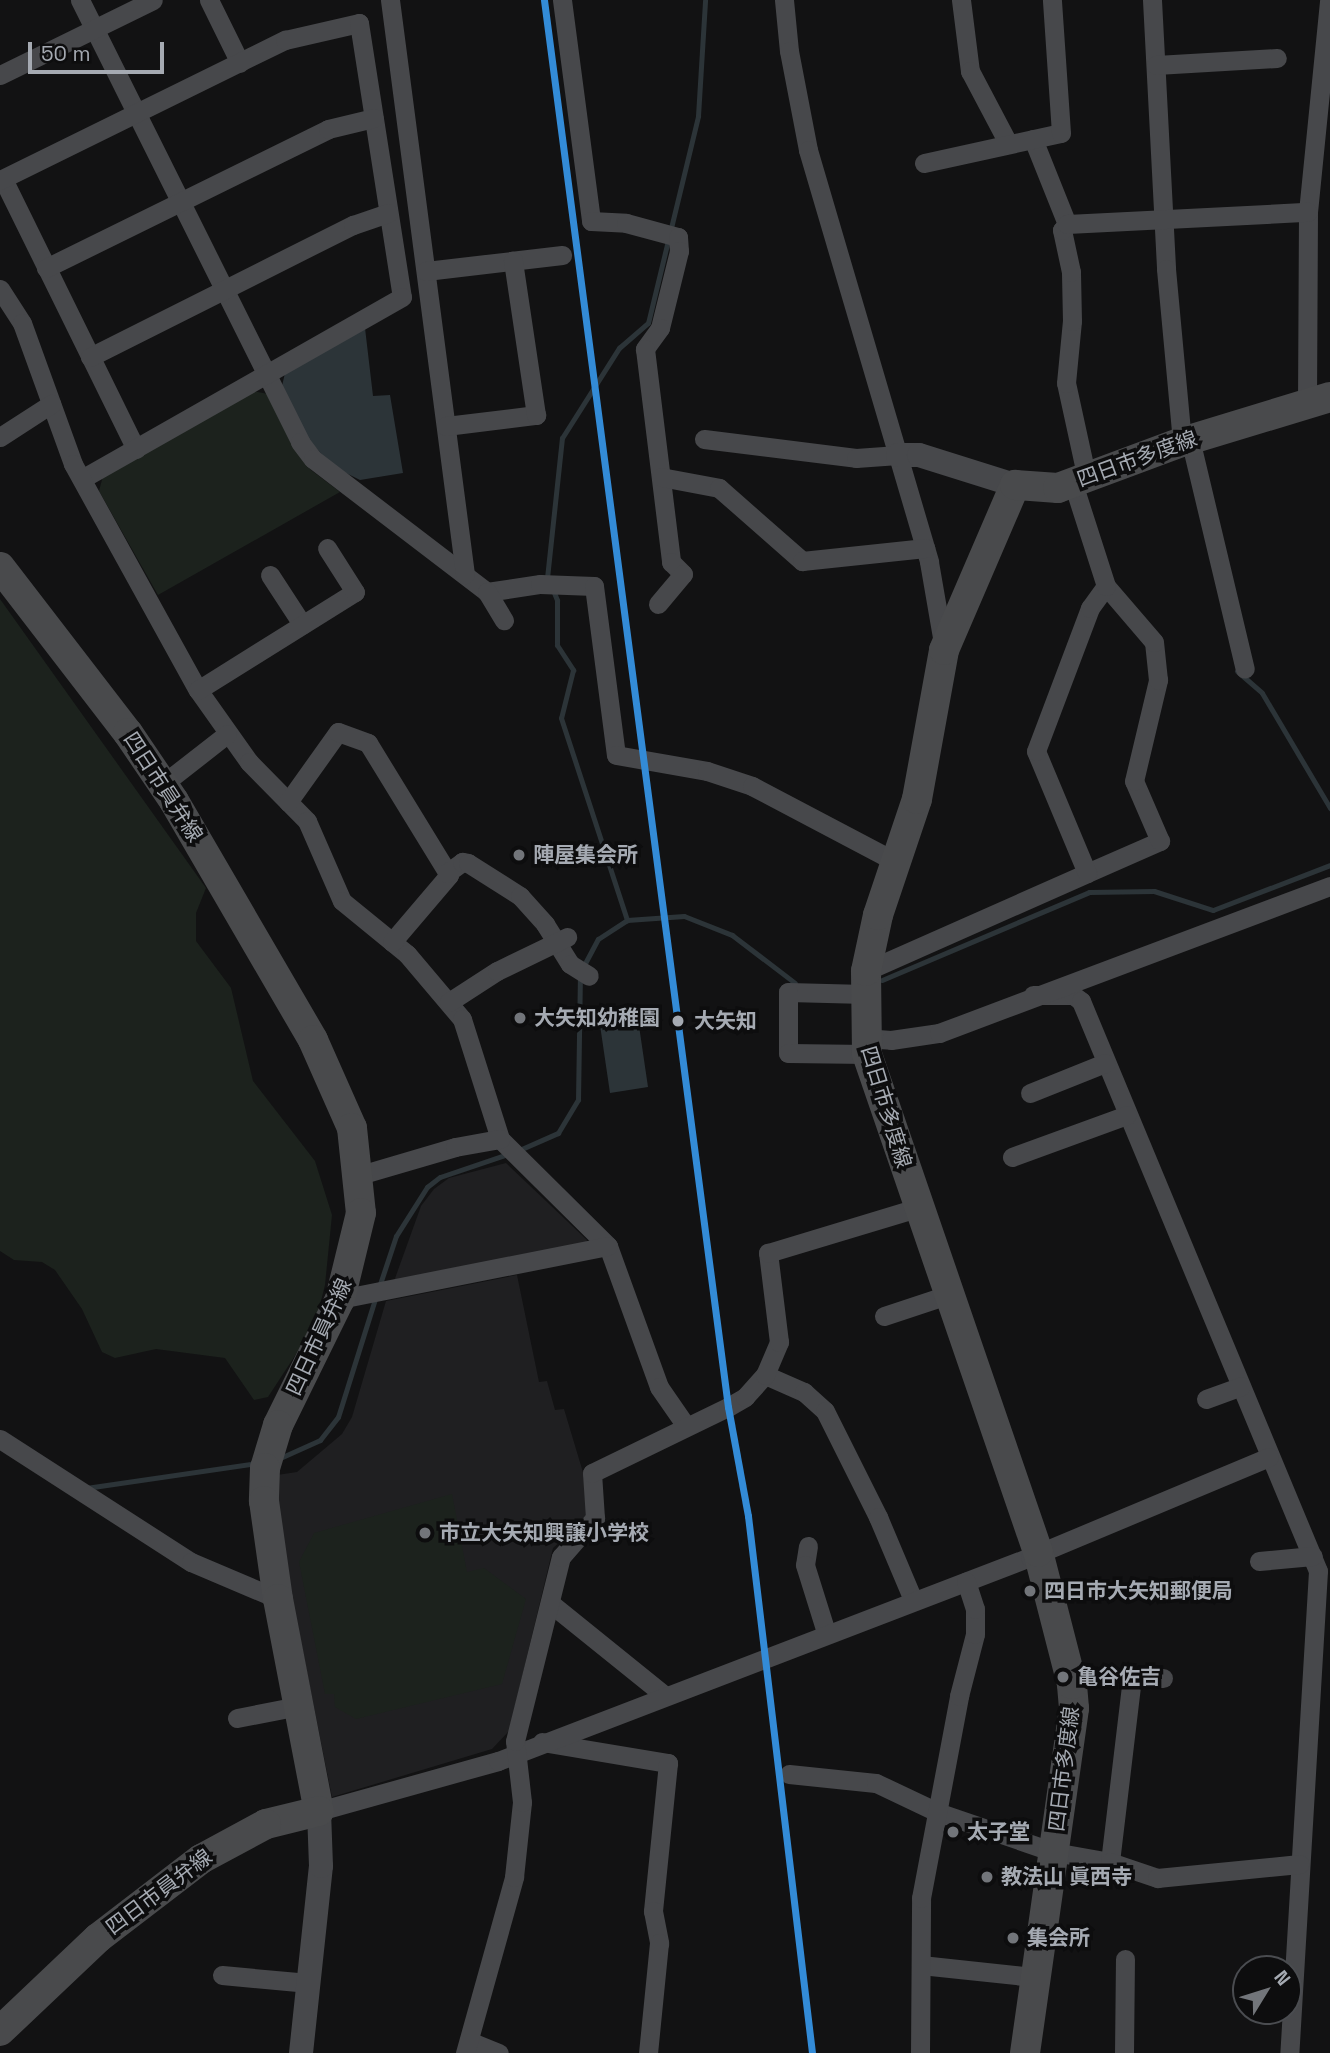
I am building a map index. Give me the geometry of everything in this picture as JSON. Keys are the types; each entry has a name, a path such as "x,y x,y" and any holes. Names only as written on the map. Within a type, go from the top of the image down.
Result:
{"main road":[{"name":"四日市多度線","path":"1025,2053 1074,1708 1068,1659 1038,1552 917,1208 866,1046 866,983 896,862 917,799 944,650 1015,485 1058,488 1186,440 1318,400"},
{"name":"四日市員弁線","path":"0,566 163,784 332,1076 352,1128 360,1175 353,1297 268,1455 264,1501 278,1599 319,1811 266,1824 201,1859 98,1938 2,2023"}],"street":[{"path":"80,0 266,374 313,459 465,573 487,592 503,620"},
{"path":"0,75 153,0"},
{"path":"209,0 240,62"},
{"path":"390,0 465,573"},
{"path":"562,0 592,221 626,223 670,234 679,251 660,328 645,349 671,562 684,574 658,604"},
{"path":"784,0 808,150 925,548 944,650"},
{"path":"961,0 970,71 1008,143"},
{"path":"924,163 1061,133 1052,0"},
{"path":"1152,0 1166,220 1186,440 1245,668"},
{"path":"1318,400 1308,212 1329,0"},
{"path":"82,479 136,449 402,297 359,23 285,40 2,180 136,449"},
{"path":"1156,65 1277,58"},
{"path":"46,268 328,129 374,118"},
{"path":"1033,139 1067,224"},
{"path":"1308,212 1067,224 1062,230 1072,304 1066,383 1080,481 1106,586 1154,642 1157,680 1134,781 1160,841 1087,873 866,983 788,992 788,1053 866,1046 939,1033 1033,995 1330,886"},
{"path":"90,357 353,225 388,214"},
{"path":"426,271 562,255"},
{"path":"446,426 536,415 513,261"},
{"path":"0,289 22,323 82,479 198,690 227,734 307,821 342,901 392,942 449,1002 466,1029 502,1141 608,1246 659,1387 686,1426"},
{"path":"0,437 51,404"},
{"path":"705,439 856,458 919,455 1015,485"},
{"path":"661,477 719,488 802,561 925,548"},
{"path":"198,690 355,592 327,548"},
{"path":"270,575 302,624"},
{"path":"487,592 549,585 594,586 616,755 707,771 752,786 896,862"},
{"path":"1087,873 1036,751 1090,608 1106,586"},
{"path":"288,802 338,733 368,743 447,873"},
{"path":"163,784 227,734"},
{"path":"392,942 447,873 462,862 468,863 520,896 563,939 570,964 589,976"},
{"path":"449,1002 563,939"},
{"path":"1033,995 1079,999 1269,1457 1320,1567 1289,2053"},
{"path":"1030,1093 1105,1063"},
{"path":"1012,1157 1127,1115"},
{"path":"360,1175 502,1141"},
{"path":"499,2053 467,2047 514,1877 522,1802 520,1771 513,1754 561,1557 595,1518 592,1474 745,1397 765,1375 779,1342 768,1252 917,1208"},
{"path":"353,1297 608,1246"},
{"path":"884,1316 947,1295"},
{"path":"765,1375 791,1384 825,1411 878,1517 913,1600"},
{"path":"1206,1399 1241,1387"},
{"path":"0,1438 191,1562 278,1599"},
{"path":"301,2053 321,1866 319,1811 444,1780 966,1581 1269,1457"},
{"path":"808,1546 805,1565 827,1632"},
{"path":"1259,1561 1320,1567"},
{"path":"920,2053 921,1898 975,1634 975,1609 966,1581"},
{"path":"551,1603 664,1695"},
{"path":"1110,1862 1132,1678 1163,1678"},
{"path":"237,1718 298,1706"},
{"path":"541,1742 668,1763 653,1911 659,1943 648,2053"},
{"path":"789,1774 876,1783 937,1812 1054,1853 1110,1862 1157,1878 1299,1864"},
{"path":"1124,2053 1125,1959"},
{"path":"921,1965 1034,1977"},
{"path":"222,1975 309,1983"}],"shaded area":[{"path":"365,328 373,396 390,395 403,473 360,480 332,466 308,439 282,386 285,373"},
{"path":"253,391 268,394 295,450 311,470 340,492 158,595 99,491 103,476"},
{"path":"0,599 206,888 196,913 196,941 231,988 253,1081 315,1161 332,1215 325,1285 315,1325 268,1397 254,1400 225,1358 156,1349 115,1358 102,1352 82,1309 55,1270 42,1262 14,1260 0,1251"},
{"path":"638,1019 648,1087 610,1093 600,1025"},
{"path":"506,1163 587,1240 584,1249 393,1284 421,1206 434,1189 449,1178"},
{"name":"市立大矢知興譲小学校","path":"517,1275 539,1382 547,1381 555,1410 564,1409 585,1479 587,1518 553,1548 509,1731 492,1749 332,1797 274,1508 277,1475 297,1472 342,1434 352,1417 386,1301"},
{"path":"452,1494 467,1572 484,1568 526,1599 502,1684 356,1719 335,1707 334,1694 325,1694 299,1562 314,1533"}],"waterway":[{"path":"547,578 562,438 619,348 648,323 698,116 705,0"},
{"path":"553,590 557,600 557,645 573,670 561,718 627,920"},
{"path":"1237,671 1262,693 1330,808"},
{"path":"882,980 1089,892 1154,891 1213,910 1330,865"},
{"path":"583,967 598,939 627,920 684,916 732,935 795,983"},
{"path":"517,1151 558,1133 578,1100 580,976"},
{"path":"379,1287 396,1236 427,1187 440,1177 508,1154"},
{"path":"280,1458 320,1440 338,1417 376,1296"},
{"path":"86,1488 257,1463"}],"transit line":[{"path":"544,0 728,1407 748,1516 812,2053"}],"place":[{"name":"陣屋集会所","path":"519,855"},
{"name":"大矢知幼稚園","path":"520,1018"},
{"name":"大矢知","path":"678,1021"},
{"name":"市立大矢知興譲小学校","path":"425,1533"},
{"name":"四日市大矢知郵便局","path":"1030,1591"},
{"name":"亀谷佐吉","path":"1063,1677"},
{"name":"太子堂","path":"953,1832"},
{"name":"教法山 眞西寺","path":"987,1877"},
{"name":"集会所","path":"1013,1938"}]}
